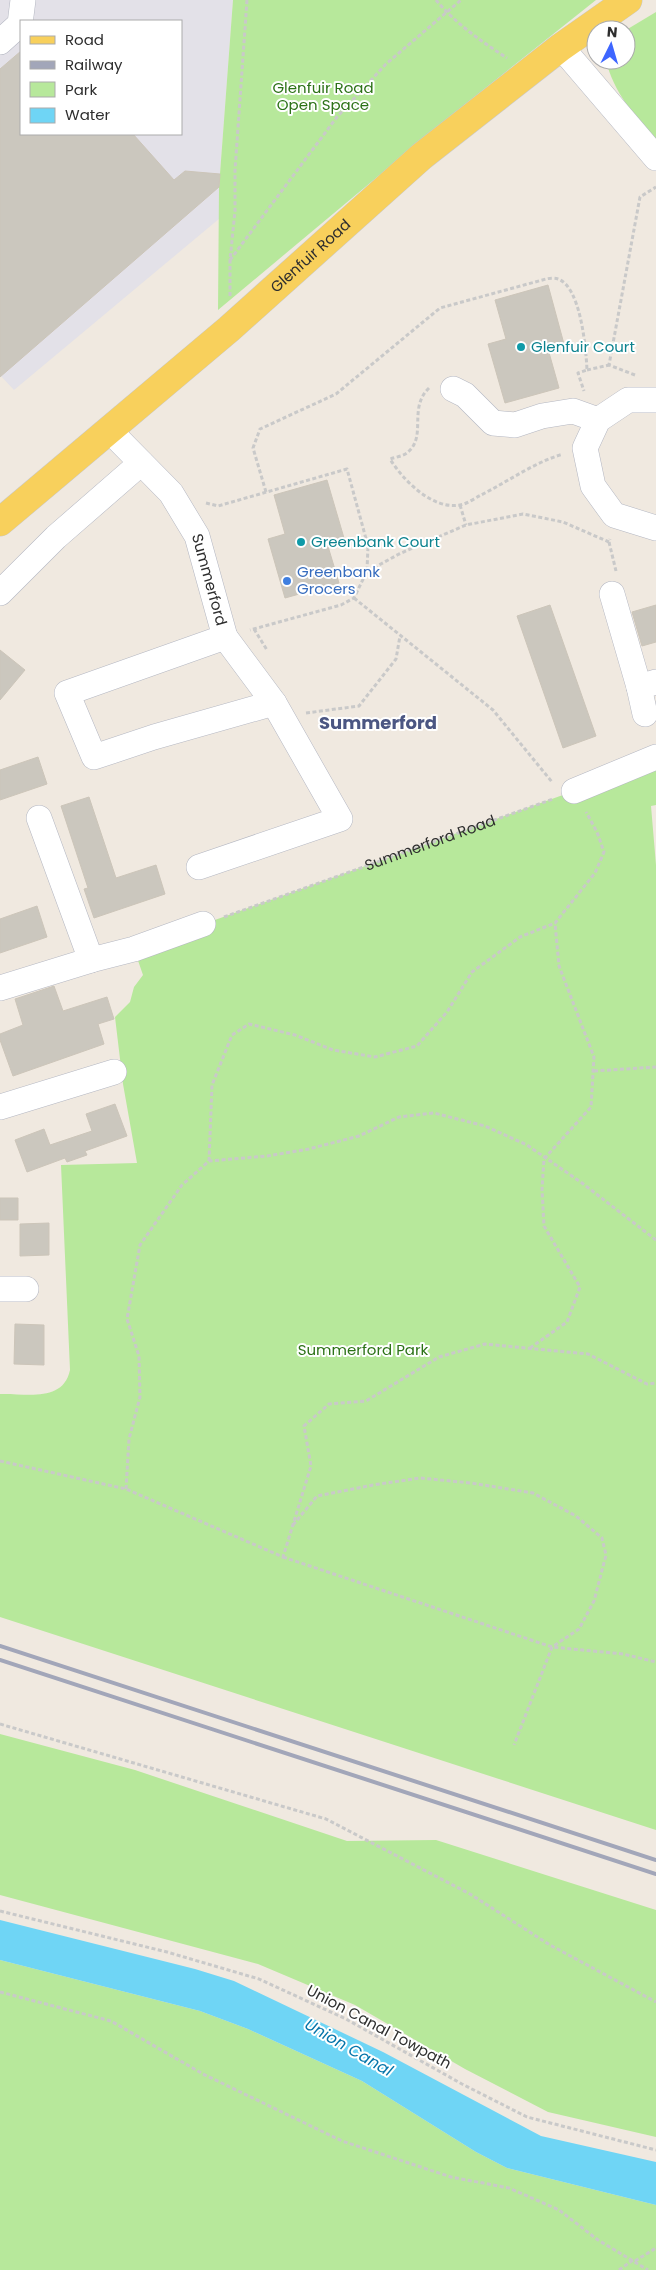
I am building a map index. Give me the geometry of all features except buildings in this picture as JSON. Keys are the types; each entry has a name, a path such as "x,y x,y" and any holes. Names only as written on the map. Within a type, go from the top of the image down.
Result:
{"main road":[{"name":"Glenfuir Road","path":"0,522 229,329 422,156 529,71 628,0"}],"street":[{"path":"20,20 23,0"},
{"path":"0,42 20,24"},
{"path":"561,47 656,158"},
{"path":"453,389 465,395 493,423 515,425 542,416 573,411 598,420"},
{"path":"656,400 628,400 598,420 585,448 593,486 614,515 656,528"},
{"name":"Summerford","path":"109,430 171,493 197,536 225,637 67,692 94,757 154,737 274,703"},
{"path":"0,593 56,537 141,463"},
{"path":"612,594 647,685 646,714"},
{"path":"199,867 340,819 274,703 225,637"},
{"path":"568,794 656,757"},
{"path":"39,818 90,960"},
{"path":"0,988 90,960 134,949 203,924"},
{"path":"0,1107 114,1072"},
{"path":"0,1289 26,1289"}],"path":[{"path":"229,329 230,260 235,211 235,170 247,0"},
{"path":"436,0 447,13 498,52 529,71"},
{"path":"230,260 337,117 386,64 462,0"},
{"path":"609,365 640,197 656,187"},
{"path":"266,492 253,448 260,430 336,394 440,308 546,278 558,278 568,286 575,301 586,345 587,370"},
{"path":"573,411 584,391 578,373 609,365 640,377"},
{"path":"453,389 440,386 429,388 422,395 416,418 418,440 408,453 390,459 400,476 414,489 444,503 460,505 546,459 585,448"},
{"path":"171,493 218,506 347,469 368,546 367,571 354,598 341,604 225,637"},
{"path":"460,505 466,525"},
{"path":"367,571 398,554 466,525 523,514 563,522 609,542 614,515"},
{"path":"210,1160 212,1085 232,1035 249,1024 295,1034 333,1050 375,1057 417,1046 447,1012 472,972 520,937 555,923 594,873 604,852 597,832 568,794 493,710 354,598"},
{"path":"254,629 270,654"},
{"path":"301,705 306,713 359,706 396,659 400,636"},
{"name":"Summerford Road","path":"203,924 568,794"},
{"path":"530,1349 567,1322 580,1286 544,1226 542,1189 544,1159 591,1107 594,1071 594,1056 559,966 555,923"},
{"path":"594,1071 656,1067"},
{"path":"126,1489 129,1439 140,1397 140,1356 127,1319 140,1245 182,1185 210,1160 267,1156 309,1149 359,1136 399,1116 434,1114 485,1126 526,1144 544,1159 582,1183 656,1240"},
{"path":"283,1557 311,1466 304,1426 329,1404 366,1401 439,1357 485,1344 588,1354 647,1384 656,1383"},
{"path":"0,1462 126,1489 283,1557 552,1647 622,1654 656,1662"},
{"path":"292,1527 317,1496 420,1478 471,1483 533,1493 576,1516 602,1538 606,1554 594,1601 579,1629 552,1647 514,1745"},
{"path":"0,1724 326,1819 470,1894 550,1945 656,2002"},
{"name":"Union Canal Towpath","path":"0,1911 167,1952 259,1978 346,2019 462,2084 526,2117 656,2150"},
{"path":"0,1992 111,2021 204,2074 342,2141 452,2177 509,2188 559,2210 598,2240 648,2270"},
{"path":"619,2270 656,2248"}],"shaded area":[{"path":"0,0 233,0 219,187 220,218 14,390 0,375"}],"green space":[{"name":"Glenfuir Road Open Space","path":"233,0 596,0 449,117 218,310 219,187"},
{"path":"656,12 656,142 633,114 614,83 608,70 636,70 636,24"},
{"name":"Summerford Park","path":"656,757 656,805 651,806 656,865 656,1830 0,1617 0,1394 32,1395 52,1392 60,1388 70,1370 61,1165 137,1163 123,1084 115,1017 130,1002 134,987 143,975 134,949 574,791"},
{"path":"0,1734 135,1770 347,1841 436,1840 656,1910 656,2137 548,2112 465,2069 355,2005 258,1964 0,1895"},
{"path":"0,1960 200,2011 248,2029 362,2081 476,2152 507,2168 656,2205 656,2270 0,2270"}],"water":[{"name":"Union Canal","path":"0,1920 195,1969 234,1981 383,2052 541,2136 656,2162 656,2205 507,2168 476,2152 362,2081 248,2029 200,2011 0,1960"}],"railway":[{"path":"0,1646 656,1860"},
{"path":"0,1660 656,1874"}],"place":[{"name":"Glenfuir Court","path":"521,347"},
{"name":"Greenbank Court","path":"301,542"},
{"name":"Greenbank Grocers","path":"287,581"}],"district":[{"name":"Summerford","path":"378,723"}]}
